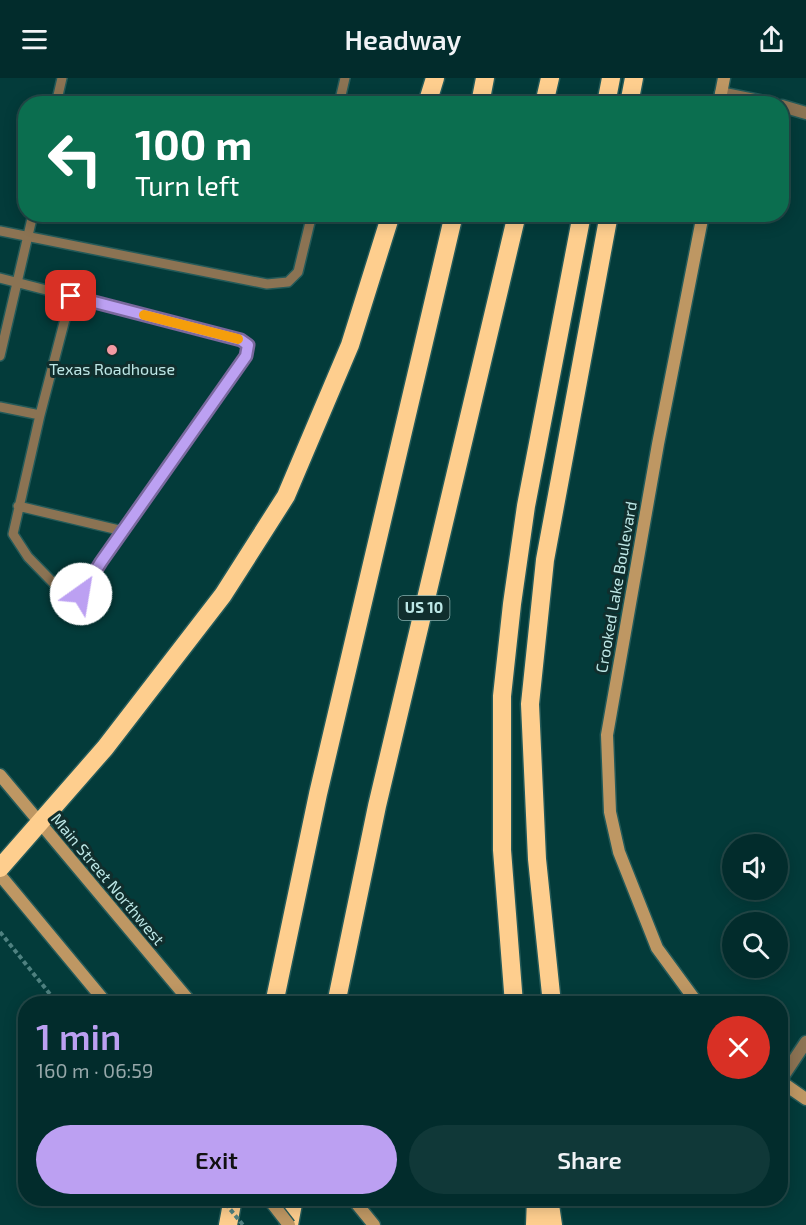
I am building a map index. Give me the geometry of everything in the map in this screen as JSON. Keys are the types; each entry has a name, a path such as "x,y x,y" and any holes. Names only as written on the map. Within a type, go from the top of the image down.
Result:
{"highway":[{"path":"429,96 435,78"},
{"path":"482,96 485,78"},
{"path":"546,96 550,78"},
{"path":"608,96 611,78"},
{"path":"631,96 634,78"},
{"path":"0,868 105,748 223,595 286,496 350,345 388,222"},
{"path":"276,996 318,794 452,222"},
{"name":"US 10","path":"338,996 377,806 515,222"},
{"path":"513,996 502,850 502,696 526,506 580,222"},
{"path":"551,996 537,859 530,704 545,560 608,222"},
{"path":"228,1225 232,1206"},
{"path":"289,1225 293,1206"},
{"path":"535,1225 536,1206"},
{"path":"550,1206 553,1225"}],"street":[{"path":"720,96 724,78"},
{"path":"789,108 806,113"},
{"name":"Crooked Lake Boulevard","path":"692,996 657,948 619,852 610,812 607,735 658,444 702,222"},
{"name":"Main Street Northwest","path":"0,775 185,996"},
{"path":"0,875 100,996"},
{"path":"788,1069 806,1042"},
{"path":"788,1087 806,1099"},
{"path":"274,1206 289,1225"},
{"path":"359,1206 374,1225"}],"lane":[{"path":"58,96 62,78"},
{"path":"341,96 345,78"},
{"path":"0,356 31,222"},
{"path":"0,231 267,284 288,282 298,272 310,222"},
{"path":"0,278 17,282 241,340 248,345 246,356 81,594 72,598 66,596 28,557 13,534 40,415 71,296"},
{"path":"0,407 40,415"},
{"path":"18,506 123,531"}],"path":[{"path":"0,933 51,996"},
{"path":"228,1206 243,1225"}],"slow traffic":[{"path":"144,315 238,339"}],"place":[{"name":"Texas Roadhouse","path":"112,350"}],"route":[{"path":"71,296 241,340 248,345 246,356 81,594"}]}
